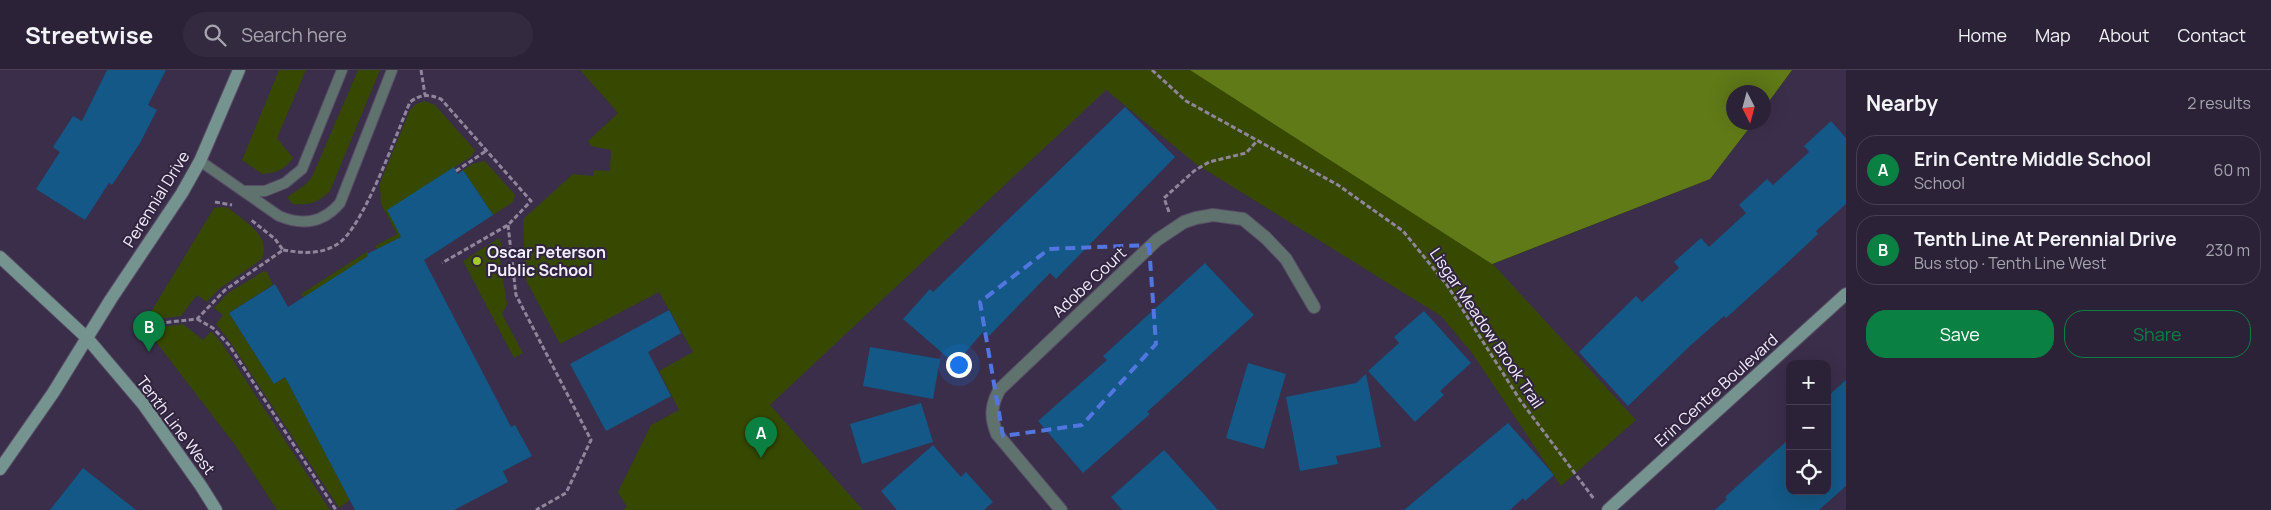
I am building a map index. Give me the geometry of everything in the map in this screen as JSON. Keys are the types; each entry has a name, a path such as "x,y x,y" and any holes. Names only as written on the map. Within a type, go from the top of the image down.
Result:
{"street":[{"name":"Perennial Drive","path":"0,469 53,393 182,193 200,161 239,70"},
{"name":"Adobe Court","path":"1061,510 997,434 992,423 994,399 1000,388 1158,240 1175,228 1196,218 1213,215 1242,219 1266,238 1286,259 1314,307"},
{"name":"Tenth Line West","path":"0,257 87,338 142,404 216,510"},
{"name":"Erin Centre Boulevard","path":"1603,506 1846,294"}],"lane":[{"path":"243,191 265,191 285,183 302,169 342,70"},
{"path":"200,161 279,216 305,223 319,220 331,213 340,203 392,70"}],"path":[{"path":"421,70 425,95"},
{"name":"Lisgar Meadow Brook Trail","path":"1152,70 1186,102 1338,185 1404,231 1447,285 1520,400 1603,506"},
{"path":"137,328 197,318 225,290 283,250 309,254 337,245 354,226 410,102 419,96 425,95 441,99 531,201 508,225 442,263"},
{"path":"1175,228 1164,198 1194,171 1209,162 1246,153 1257,141"},
{"path":"456,171 486,150"},
{"path":"215,202 231,204 238,210"},
{"path":"246,216 275,239 283,250"},
{"path":"508,225 516,295 591,440 566,493 536,510"},
{"path":"197,318 213,328 229,345 336,510"}],"highlighted area":[{"path":"1149,245 1156,344 1082,425 1003,436 980,302 1049,249"}],"green space":[{"path":"279,70 306,70 277,138 293,158 280,170 262,174 242,160"},
{"path":"358,70 380,70 330,191 322,198 313,202 293,204 288,199 289,196 306,184 312,177"},
{"path":"580,70 1792,70 1771,98 1771,85 1726,85 1726,130 1748,130 1710,179 1493,264 1636,420 1561,486 1472,353 1441,316 1196,164 1106,90 770,405 863,510 623,510 627,507 618,492 651,425 679,410 659,371 693,352 659,292 560,344 526,280 523,219 573,174 593,176 594,170 610,171 611,150 591,146 588,141 618,113"},
{"path":"1190,70 1792,70 1771,98 1771,85 1726,85 1726,130 1748,130 1710,179 1492,264"},
{"path":"425,101 435,105 475,150 472,156 388,210 401,237 377,249 375,246 397,234 381,204 380,183 410,110 416,104"},
{"path":"485,161 515,195 513,202 493,215 463,170 472,164"},
{"path":"224,207 230,209 243,219 260,236 264,251 262,259 219,289 207,302 197,295 181,316 150,320 149,315 214,208"},
{"path":"499,238 501,244 500,260 507,304 502,314 523,353 514,358 463,261"},
{"path":"368,251 368,256 304,298 301,294"},
{"path":"264,271 267,272 273,285 229,313 274,384 285,377 350,500 339,508 231,343 216,324 223,315 214,308 228,293"},
{"path":"183,324 203,340 211,331 221,342 330,510 277,510 235,445 153,338 151,329"}],"building":[{"path":"107,70 166,70 148,105 157,110 140,143 112,185 109,183 85,220 36,189 60,152 53,147 73,116 82,121"},
{"path":"1125,107 1175,157 1056,279 1050,273 989,336 984,331 955,364 903,319 930,289 933,292"},
{"path":"1831,121 1846,138 1846,204 1816,231 1818,234 1786,264 1726,318 1724,316 1691,345 1628,406 1579,352 1636,296 1642,302 1679,268 1674,262 1701,238 1709,247 1746,213 1739,205 1767,179 1773,185 1809,152 1804,146"},
{"path":"454,167 458,174 463,170 493,215 424,260 511,427 515,425 532,456 503,471 508,482 454,510 355,510 285,377 274,384 229,313 275,284 288,307 368,256 367,254 401,237 387,210"},
{"path":"1205,263 1254,315 1147,412 1150,414 1083,473 1038,421 1107,360 1103,356"},
{"path":"669,310 681,333 648,352 671,396 606,431 570,364"},
{"path":"1424,311 1471,363 1440,391 1444,395 1415,422 1368,371 1399,343 1394,337"},
{"path":"870,347 940,359 933,399 863,386"},
{"path":"1248,363 1286,374 1264,449 1226,438"},
{"path":"1366,374 1381,447 1336,456 1338,464 1300,471 1286,397 1356,383"},
{"path":"1846,380 1846,486 1819,510 1715,510 1727,499 1725,497 1786,442 1786,495 1831,495 1831,393"},
{"path":"921,403 933,442 862,464 850,424"},
{"path":"1508,423 1554,475 1525,501 1523,498 1510,510 1404,510"},
{"path":"933,445 961,477 966,472 993,502 984,510 897,510 881,491"},
{"path":"1164,450 1218,510 1122,510 1111,497"},
{"path":"83,468 136,510 50,510"}],"place":[{"name":"Oscar Peterson Public School","path":"477,261"},
{"name":"Tenth Line At Perennial Drive","path":"149,352"},
{"name":"Erin Centre Middle School","path":"761,458"}]}
